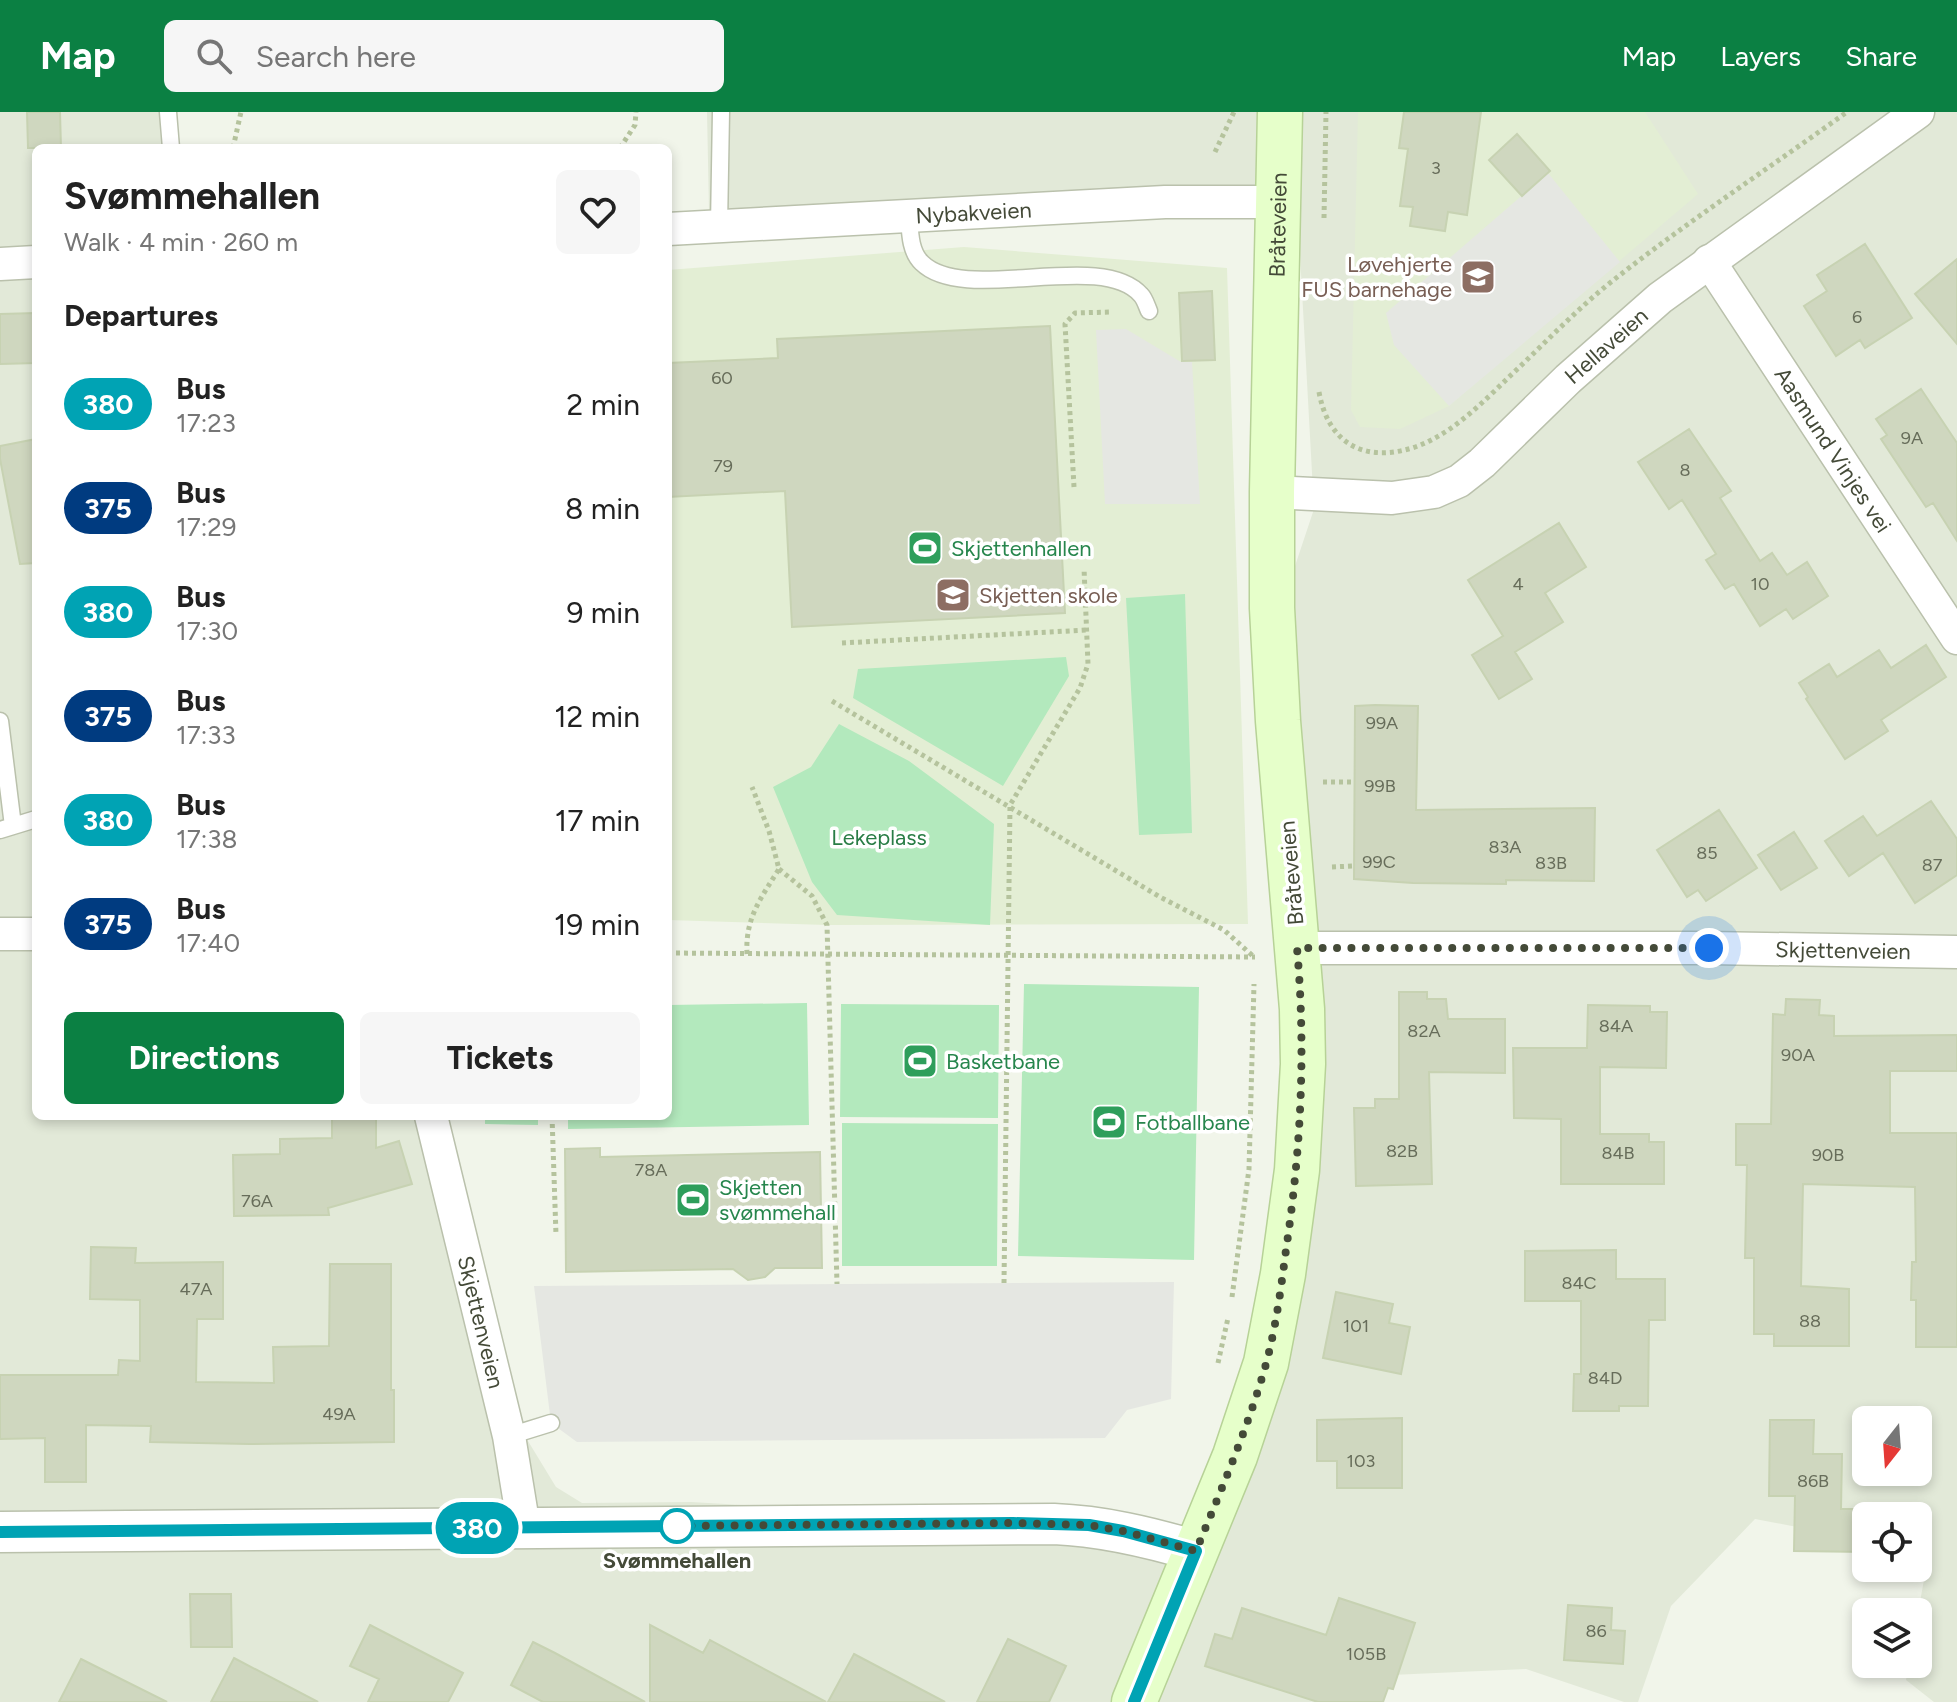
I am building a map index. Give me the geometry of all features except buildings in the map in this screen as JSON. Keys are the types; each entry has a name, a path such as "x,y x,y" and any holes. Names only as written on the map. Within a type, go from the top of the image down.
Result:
{"main road":[{"name":"Bråteveien","path":"1134,1702 1253,1406 1274,1326 1292,1206 1301,1115 1302,1009 1274,667 1272,492 1280,112"}],"street":[{"name":"Hellaveien","path":"1272,492 1392,498 1434,492 1459,481 1617,335 1709,261 1918,112"},
{"name":"Nybakveien","path":"672,229 1165,202 1278,202"},
{"name":"Aasmund Vinjes vei","path":"1709,261 1957,638"},
{"path":"0,264 32,262"},
{"path":"0,934 32,934"},
{"name":"Skjettenveien","path":"1297,948 1709,948 1957,952"},
{"name":"Skjettenveien","path":"432,1120 509,1436 524,1528"},
{"path":"0,1532 1054,1524 1089,1525 1123,1531 1196,1551"}],"lane":[{"path":"168,112 171,144"},
{"path":"719,226 721,112"},
{"path":"909,217 911,244 920,262 930,269 946,275 977,279 1090,275 1123,282 1142,295 1149,311"},
{"path":"0,721 7,828 32,820"},
{"path":"509,1436 551,1423"}],"path":[{"path":"234,144 241,112"},
{"path":"623,144 635,125 636,112"},
{"path":"1215,152 1234,112"},
{"path":"1323,227 1326,112"},
{"path":"1319,383 1331,427 1339,438 1354,447 1363,451 1389,452 1412,448 1432,439 1474,411 1610,282 1847,112"},
{"path":"1074,487 1065,324 1075,313 1149,311"},
{"path":"1004,1283 1010,805 1080,688 1088,664 1084,568"},
{"path":"842,643 1087,630"},
{"path":"832,701 1160,897 1224,930 1255,957"},
{"path":"1324,782 1354,782"},
{"path":"752,787 779,869 812,896 827,925 837,1284"},
{"path":"1331,867 1353,866"},
{"path":"747,954 746,932 759,901 779,869"},
{"path":"1254,970 1255,942"},
{"path":"672,953 1255,957"},
{"path":"1231,1302 1249,1169 1254,982"},
{"path":"552,1120 556,1235"},
{"path":"1216,1368 1228,1315"}],"shaded area":[{"path":"0,112 171,112 171,144 32,144 32,1120 432,1120 503,1400 556,1487 582,1503 691,1502 1191,1531 1291,1215 1291,578 1314,509 1297,200 709,210 707,112 1957,112 1957,1702 1934,1702 1906,1680 1932,1678 1932,1598 1921,1598 1924,1582 1932,1582 1932,1502 1852,1502 1852,1537 1755,1519 1671,1606 1638,1702 1624,1702 1526,1669 1391,1675 1378,1702 0,1702"},
{"name":"Løvehjerte FUS barnehage","path":"1358,112 1645,112 1698,194 1449,406 1400,429 1360,427 1351,410"},
{"path":"1548,173 1620,262 1449,406 1394,345 1386,313"},
{"name":"Skjetten skole","path":"964,247 1227,268 1248,924 827,925 672,920 672,270"},
{"path":"1126,329 1181,362 1192,362 1200,504 1105,504 1096,330"},
{"path":"1174,1282 1171,1399 1127,1410 1105,1438 577,1442 551,1423 534,1286"}],"green space":[{"path":"1185,594 1192,833 1139,835 1126,598"},
{"path":"1066,657 1069,676 1003,786 853,698 858,669"},
{"name":"Lekeplass","path":"839,724 909,761 994,824 990,925 837,915 812,882 773,787 811,767"},
{"name":"Fotballbane","path":"1024,984 1199,987 1194,1260 1018,1256"},
{"path":"807,1003 809,1125 568,1129 568,1120 672,1120 672,1005"},
{"name":"Basketbane","path":"841,1004 999,1005 998,1118 840,1117"},
{"path":"485,1120 538,1120 538,1125 485,1124"},
{"path":"842,1123 998,1124 997,1266 842,1266"}],"bus line":[{"name":"380","path":"0,1532 1013,1523 1089,1525 1196,1551 1134,1702"}],"place":[{"name":"Løvehjerte FUS barnehage","path":"1478,277"},
{"name":"Skjettenhallen","path":"925,548"},
{"name":"Skjetten skole","path":"953,595"},
{"name":"Basketbane","path":"920,1061"},
{"name":"Fotballbane","path":"1109,1122"},
{"name":"Skjetten svømmehall","path":"693,1200"},
{"name":"Svømmehallen","path":"677,1526"}],"route":[{"path":"677,1526 1089,1525 1196,1551 1253,1406 1266,1363 1283,1274 1301,1115 1302,1009 1297,948 1709,948"}]}
